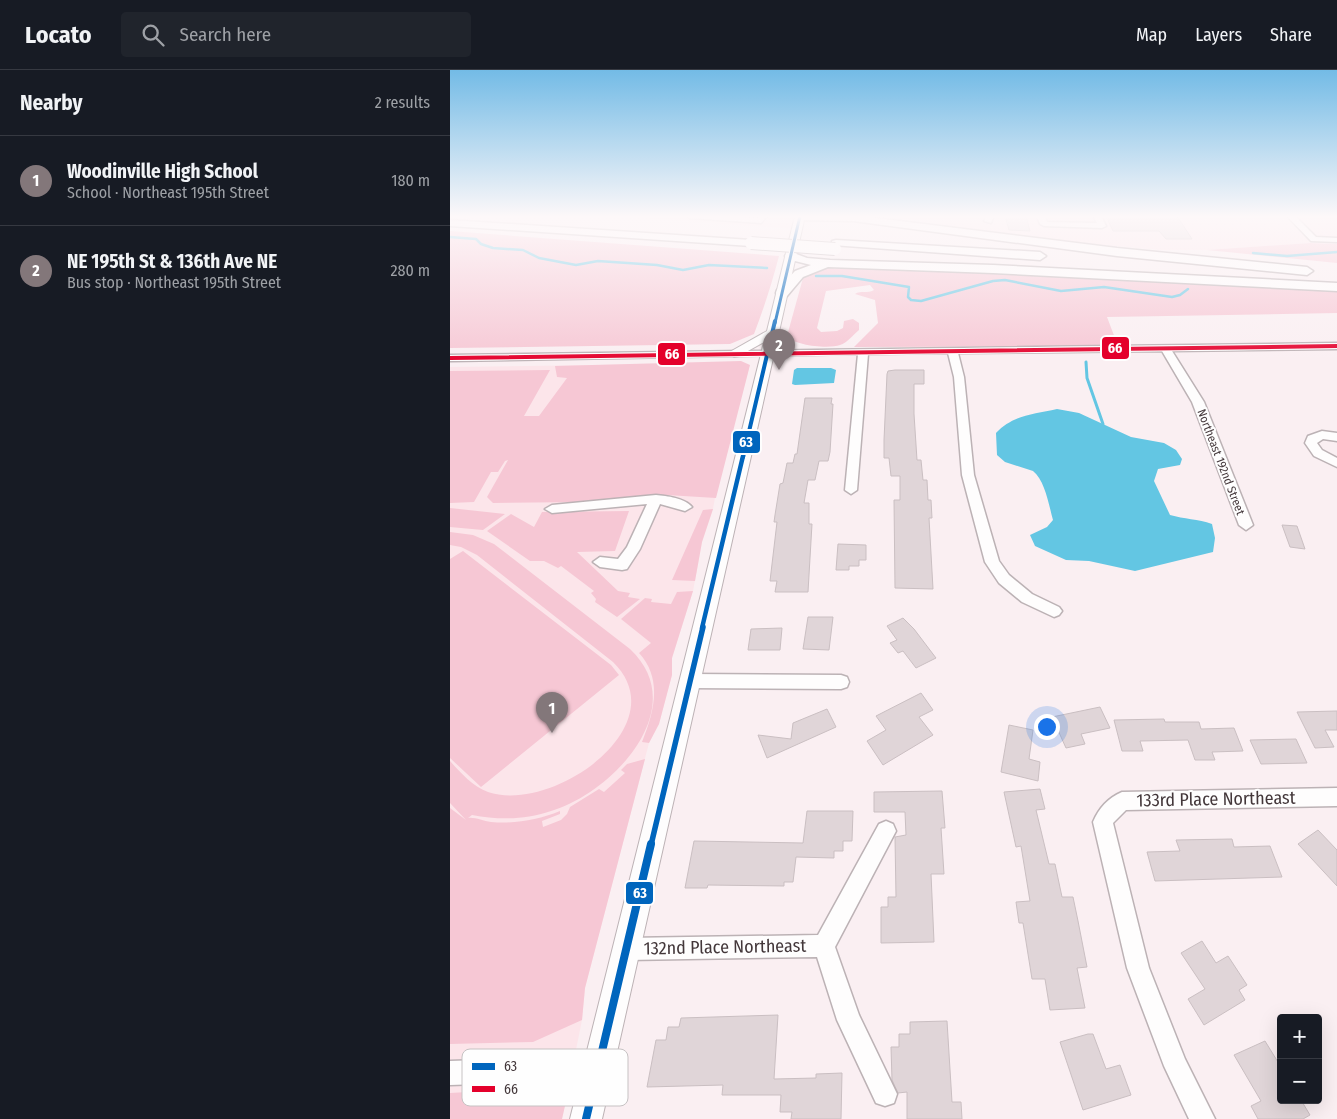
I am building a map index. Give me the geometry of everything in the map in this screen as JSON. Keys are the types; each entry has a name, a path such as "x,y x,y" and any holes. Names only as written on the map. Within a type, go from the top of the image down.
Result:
{"highway":[{"path":"782,293 803,272 827,265"},
{"path":"852,265 1293,284"},
{"path":"1064,265 1337,287"},
{"path":"1193,265 1317,272 1247,265"}],"main road":[{"path":"602,1049 789,265"},
{"path":"734,353 769,343"},
{"path":"586,1119 589,1106"}],"street":[{"path":"450,358 734,353 769,343 863,351 1337,346"},
{"name":"Northeast 192nd Street","path":"1165,348 1201,410 1246,525"},
{"path":"952,350 959,377 968,475 992,562 1004,579 1027,598 1054,611"},
{"path":"851,490 863,351"},
{"path":"1337,437 1322,435 1312,439 1311,443 1318,453 1337,463"},
{"path":"600,562 622,565 633,549 656,499"},
{"path":"552,509 656,499 670,501 685,507"},
{"path":"690,681 841,682"},
{"name":"133rd Place Northeast","path":"1202,1119 1176,1066 1138,968 1104,822 1109,812 1122,801 1337,797"},
{"path":"885,1094 849,1020 824,946 886,831"},
{"name":"132nd Place Northeast","path":"626,948 824,946"}],"shaded area":[{"path":"450,265 776,265 754,334 730,344 450,348"},
{"path":"826,268 1094,276 1337,292 1337,313 1107,317 1118,346 854,347 878,323 875,300 855,294 874,290 870,285 826,291 817,328 821,332 837,331 843,328 844,321 853,319 859,323 859,330 843,344 828,347 812,346 797,342 787,336 803,278 816,270"},
{"path":"741,361 750,365 716,498 667,495 584,502 493,503 487,497 508,460 505,461 498,472 491,472 474,502 450,503 450,371 550,370 524,416 539,416 567,378 557,377 555,366"},
{"path":"740,363 749,368 713,509 702,542 693,591 672,658 672,675 659,724 649,743 585,988 582,1020 576,1049 462,1049 462,1106 565,1106 562,1119 450,1119 450,367"},
{"path":"450,508 505,514 483,530 450,527"},
{"path":"713,509 702,542 695,581 672,580 703,510"},
{"path":"629,511 615,551 577,552 618,591 630,593 628,597 640,599 617,617 595,602 596,599 591,593 594,591 561,566 558,568 544,561 530,561 487,531 511,514 534,527 542,512"},
{"path":"450,532 473,535 494,544 630,649 647,672 653,697 649,721 637,745 619,767 598,786 574,801 541,814 512,818 472,815 468,818 491,822 518,822 560,811 560,814 542,821 543,827 561,820 567,814 570,807 599,789 604,792 625,773 621,770 627,764 645,759 585,988 582,1020 533,1042 450,1044 450,808 466,820 450,803 450,761 472,783 488,792 515,795 544,790 573,777 599,759 619,737 630,712 629,687 613,662 477,555 461,547 450,545"},
{"path":"463,551 611,665 619,675 481,787 450,758 450,559"},
{"path":"693,591 672,658 672,675 659,724 649,743 642,742 653,708 654,685 647,663 639,653 651,643 621,619 645,598 652,599 651,602 671,604 677,592"},
{"path":"462,1092 462,1106 565,1106 562,1119 450,1119 450,1093"}],"water":[{"path":"797,368 831,368 836,370 834,383 792,384 794,370"},
{"path":"1057,409 1079,413 1131,437 1164,443 1176,450 1182,459 1180,465 1158,469 1154,481 1170,515 1212,524 1215,538 1213,552 1135,571 1089,561 1066,560 1035,546 1030,535 1047,527 1053,520 1046,494 1041,480 1033,471 1005,462 997,455 996,433 1009,422 1032,414"}],"building":[{"path":"924,370 924,384 914,384 914,414 917,460 921,460 923,480 927,480 928,500 931,500 932,518 929,518 933,589 895,588 894,500 900,500 900,476 891,476 889,458 884,458 884,440 887,374 888,371"},
{"path":"805,398 832,398 830,452 828,461 819,461 815,480 808,480 804,503 809,503 809,524 812,524 808,592 775,592 777,581 770,581 777,522 774,522 775,515 780,484 783,483 787,463 793,463 795,454 797,454"},
{"path":"1282,525 1297,526 1305,549 1290,547"},
{"path":"838,544 866,545 866,560 859,560 859,566 849,566 849,570 836,570"},
{"path":"808,617 833,617 829,650 803,649"},
{"path":"903,618 936,658 916,668 903,651 898,653 890,643 897,640 887,626"},
{"path":"782,628 780,650 748,650 751,629"},
{"path":"921,693 933,710 919,717 933,735 883,765 867,741 886,730 876,716"},
{"path":"1100,707 1110,728 1081,734 1085,744 1066,748 1052,717"},
{"path":"827,709 836,727 767,758 758,735 791,739 793,723"},
{"path":"1337,711 1337,730 1325,730 1334,747 1315,748 1297,712"},
{"path":"1164,719 1165,722 1199,722 1201,729 1234,728 1243,751 1212,752 1215,760 1195,760 1188,740 1140,741 1143,751 1122,751 1114,720"},
{"path":"1009,725 1033,730 1029,759 1040,762 1038,781 1001,772"},
{"path":"1296,739 1307,763 1261,764 1250,740"},
{"path":"1040,789 1045,809 1036,810 1049,864 1055,864 1062,897 1073,897 1078,921 1087,967 1077,968 1085,1008 1050,1010 1045,979 1032,979 1023,923 1019,923 1016,902 1030,901 1021,846 1016,847 1004,792"},
{"path":"942,791 945,828 941,828 944,874 931,874 934,942 881,943 881,907 888,907 888,897 896,897 895,837 906,835 905,812 874,812 874,792"},
{"path":"807,811 853,811 852,841 843,841 843,851 834,851 834,858 796,857 793,882 784,882 784,886 708,885 707,888 685,888 694,841 803,843"},
{"path":"1318,830 1337,850 1337,886 1298,844"},
{"path":"1232,839 1234,847 1270,846 1282,877 1155,881 1147,852 1180,851 1176,840"},
{"path":"1202,941 1216,963 1228,956 1247,985 1239,990 1245,1000 1204,1025 1188,999 1205,989 1181,953"},
{"path":"778,1015 774,1079 816,1078 816,1074 842,1073 841,1119 791,1119 792,1112 780,1112 781,1095 722,1095 723,1085 647,1087 656,1040 666,1040 668,1027 679,1027 681,1018"},
{"path":"947,1021 952,1102 961,1102 962,1119 907,1119 907,1092 898,1093 892,1080 891,1047 899,1047 899,1034 910,1034 910,1022"},
{"path":"1093,1034 1106,1069 1120,1065 1131,1095 1083,1110 1060,1042"},
{"path":"1265,1041 1277,1060 1277,1104 1303,1104 1310,1115 1303,1119 1258,1119 1251,1106 1261,1101 1234,1055"}],"waterway":[{"path":"656,265 683,270 709,265 767,268"},
{"path":"816,276 842,276 909,287 908,297 911,300 921,301 993,281 1005,280 1061,291 1104,287 1172,297 1180,295 1188,289"},
{"path":"1086,362 1087,378 1103,424"}],"transit line":[{"name":"63","path":"603,1049 788,265"},
{"name":"66","path":"450,358 1337,346"},
{"name":"63","path":"586,1119 589,1106"}],"place":[{"name":"NE 195th St & 136th Ave NE","path":"779,370"},
{"name":"Woodinville High School","path":"552,733"}]}
